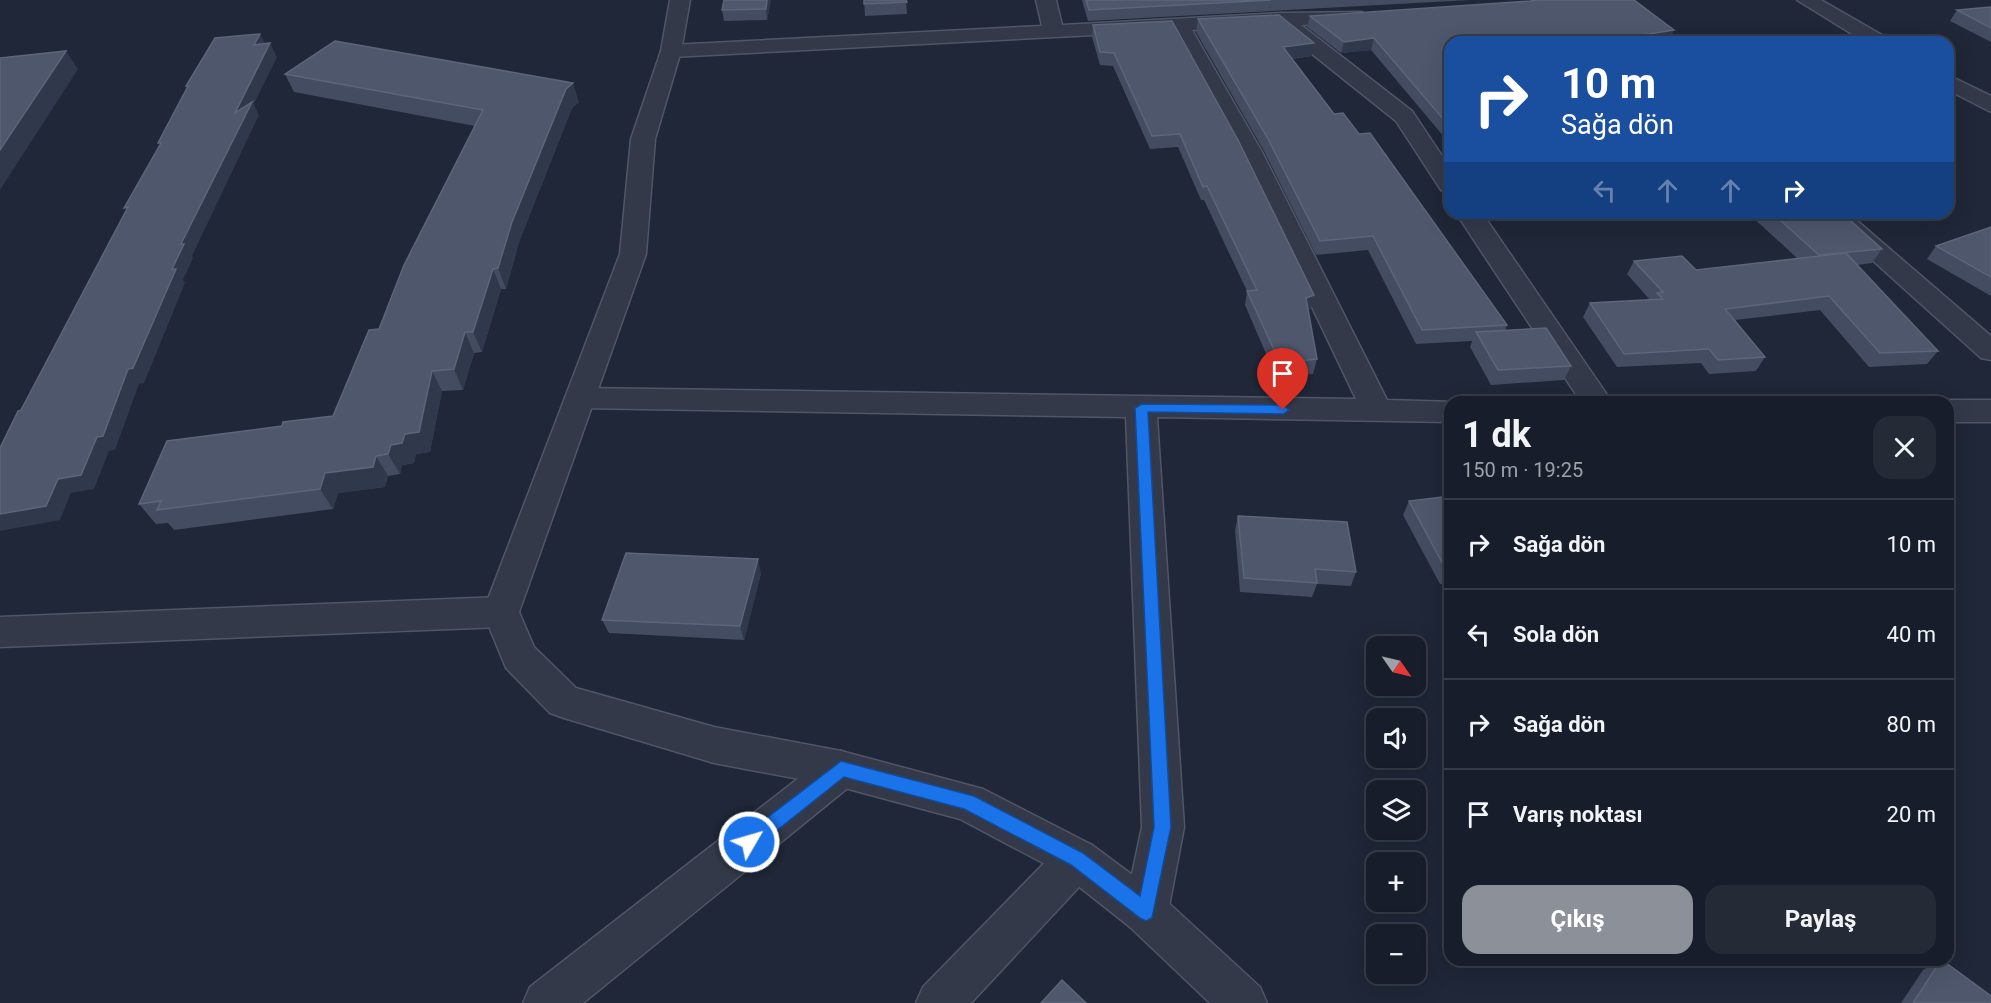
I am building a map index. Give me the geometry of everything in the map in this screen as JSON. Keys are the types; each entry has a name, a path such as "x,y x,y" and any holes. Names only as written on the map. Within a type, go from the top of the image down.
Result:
{"street":[{"path":"680,0 671,51 643,139 633,254 501,612 519,657 564,701 714,745 841,769 968,802 1077,859 1146,912 1244,1003"},
{"path":"1046,0 1053,30"},
{"path":"1807,0 1870,36"},
{"path":"671,51 1379,15"},
{"path":"1281,20 1404,116 1444,176"},
{"path":"1178,24 1250,152 1377,411"},
{"path":"1954,84 1991,105"},
{"path":"1473,219 1592,396"},
{"path":"1840,219 1991,351"},
{"path":"580,398 1444,411"},
{"path":"1142,408 1163,827 1146,912"},
{"path":"1954,411 1991,411"},
{"path":"0,632 501,612"},
{"path":"546,1003 841,769"},
{"path":"939,1003 1077,859"}],"building":[{"path":"724,0 767,0 766,9 722,10"},
{"path":"864,0 906,0 907,2 864,4"},
{"path":"1086,0 1271,0 1089,10"},
{"path":"1634,0 1674,30 1636,36 1444,36 1444,120 1374,38 1344,42 1310,16 1530,1"},
{"path":"1991,7 1991,28 1957,10"},
{"path":"1279,15 1314,43 1283,47 1334,114 1343,113 1359,134 1370,133 1507,325 1422,330 1373,236 1320,241 1267,137 1198,19"},
{"path":"1172,21 1238,140 1314,295 1306,298 1317,359 1280,363 1247,291 1257,290 1207,186 1203,187 1180,134 1152,136 1114,53 1100,52 1093,25"},
{"path":"260,34 254,45 270,43 235,113 252,102 181,244 184,244 172,269 176,269 133,368 128,369 103,436 97,437 81,475 58,479 46,506 0,514 0,448 128,207 124,208 161,143 158,143 188,86 186,86 215,38"},
{"path":"335,41 573,83 566,89 512,222 498,268 493,269 473,332 465,332 454,369 432,371 419,432 405,434 402,443 391,445 388,454 376,456 373,467 325,473 320,489 157,510 161,501 139,504 167,441 282,426 283,422 333,416 369,330 379,329 404,265 483,110 285,74"},
{"path":"66,51 0,150 0,58"},
{"path":"1779,219 1849,219 1882,249 1819,255"},
{"path":"1991,227 1991,277 1936,246"},
{"path":"1846,253 1938,351 1880,353 1829,296 1725,309 1765,357 1718,360 1709,349 1624,354 1590,303 1663,299 1657,293 1663,292 1634,261 1682,256 1696,270"},
{"path":"1546,328 1571,366 1498,370 1476,332"},
{"path":"1444,497 1444,566 1409,501"},
{"path":"1238,516 1347,522 1356,572 1315,569 1317,583 1244,578"},
{"path":"626,553 758,559 740,626 602,620"},
{"path":"1937,966 1950,966 1991,996 1991,1003 1913,1003"},
{"path":"1062,980 1086,1003 1041,1003"}],"route":[{"path":"749,842 841,769 968,802 1077,859 1146,912 1163,827 1142,408 1283,410"}]}
